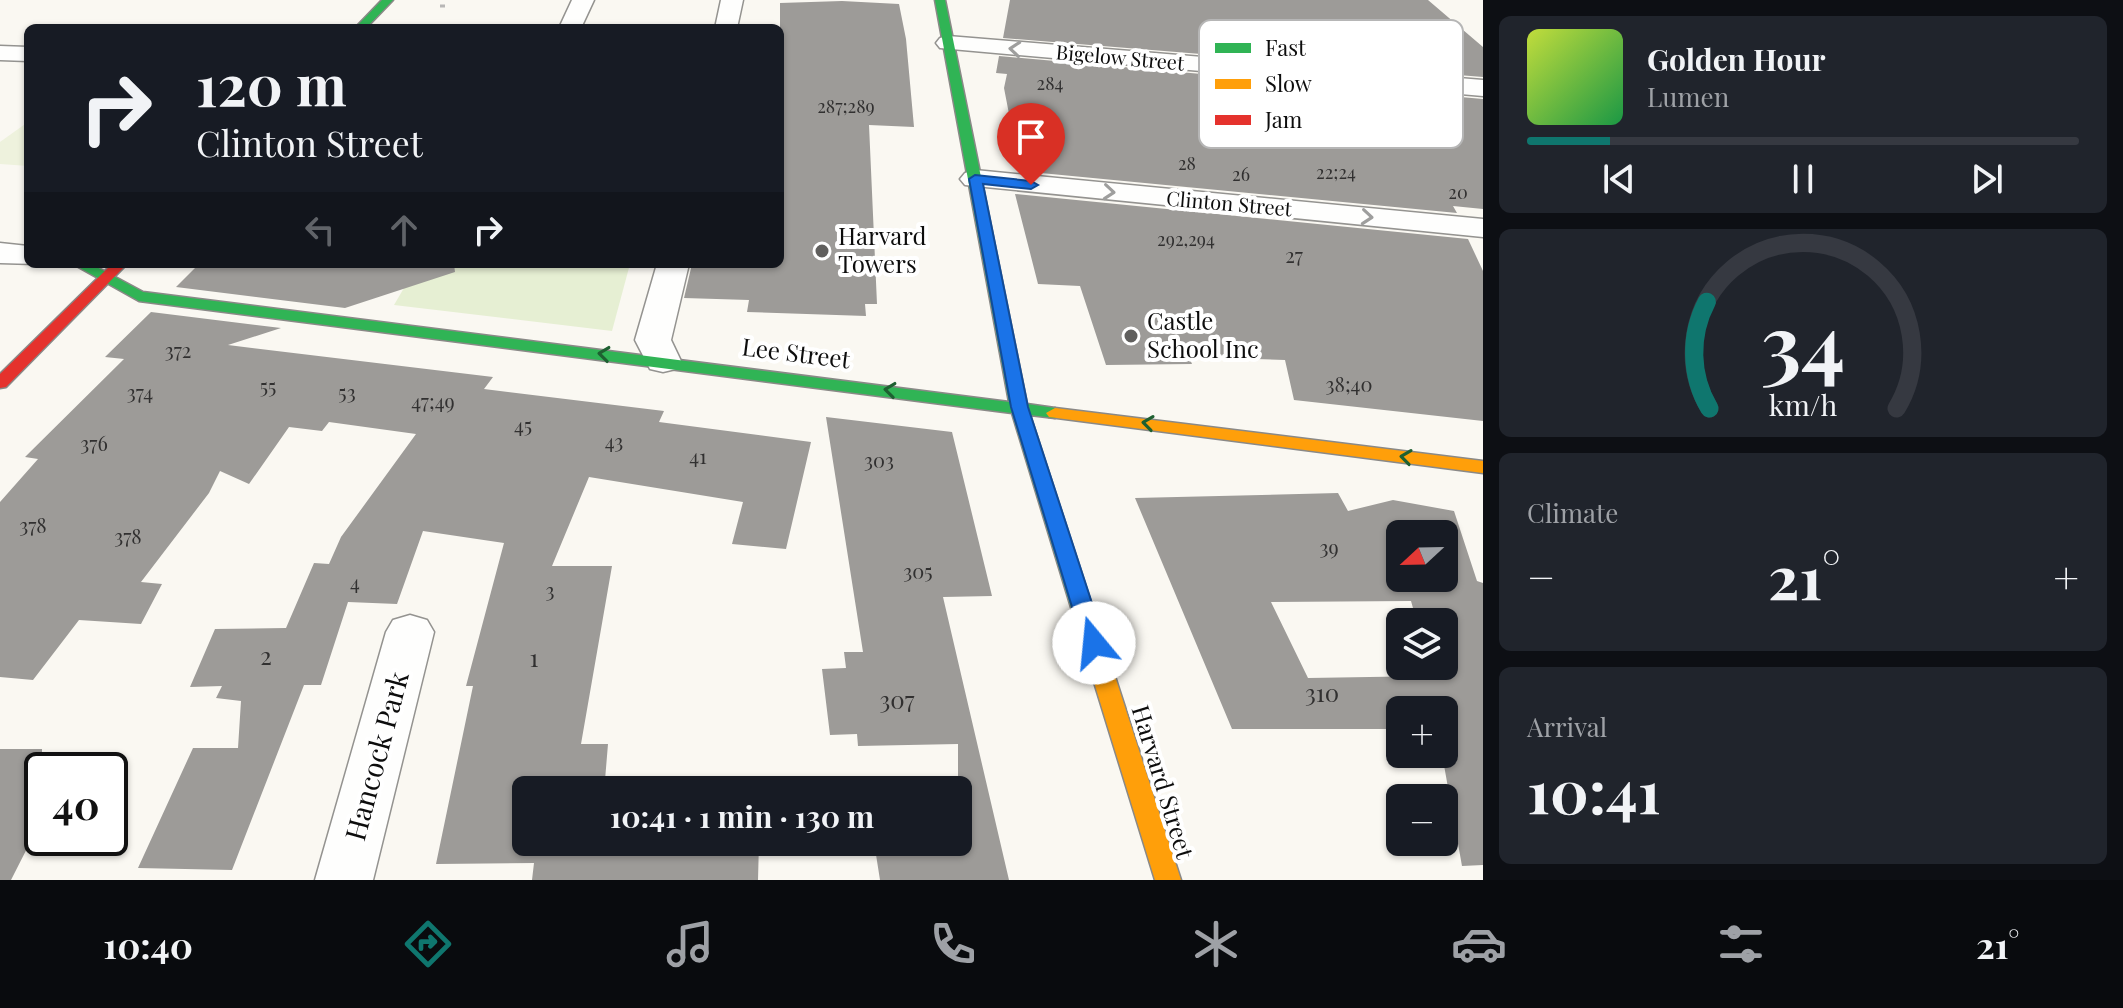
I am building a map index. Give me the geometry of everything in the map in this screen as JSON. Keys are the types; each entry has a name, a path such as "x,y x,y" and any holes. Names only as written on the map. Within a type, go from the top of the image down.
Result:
{"street":[{"path":"364,24 388,0"},
{"path":"572,24 583,0"},
{"path":"727,24 732,0"},
{"name":"Harvard Street","path":"940,0 1019,407 1168,880"},
{"name":"Bigelow Street","path":"948,43 1199,64"},
{"path":"0,53 24,54"},
{"name":"Bigelow Street","path":"1463,86 1483,88"},
{"name":"Clinton Street","path":"975,179 1483,228"},
{"path":"0,253 24,256"},
{"name":"Lee Street","path":"87,268 147,297 1483,467"},
{"path":"0,383 116,268"},
{"path":"663,361 653,340 672,268"},
{"name":"Hancock Park","path":"344,880 410,632"}],"green space":[{"path":"24,125 24,166 0,164 0,142"},
{"path":"416,268 629,268 612,331 394,305"}],"building":[{"path":"1010,0 1428,0 1451,20 1199,20 1199,54 1003,38"},
{"path":"842,1 899,4 906,39 914,127 869,125 877,304 865,304 866,316 747,312 749,300 684,298 691,268 784,268 784,24 780,24 780,3"},
{"path":"1463,30 1483,47 1483,77 1463,75"},
{"path":"999,56 1199,74 1199,148 1463,148 1463,97 1483,99 1483,209 1453,206 1457,213 1020,171 1004,88 1007,74 996,73"},
{"path":"1015,194 1468,239 1483,271 1483,421 1294,400 1285,360 1189,357 1192,364 1106,365 1080,286 1038,284"},
{"path":"195,268 454,268 455,272 345,308 176,287"},
{"path":"151,312 281,328 228,345 493,377 484,389 664,411 659,422 811,442 786,549 732,544 743,502 589,477 552,566 612,566 581,744 608,744 605,776 512,776 512,856 759,856 758,880 532,880 534,863 436,864 473,686 466,686 504,543 423,531 397,604 348,602 321,685 304,685 232,870 138,868 193,748 238,748 241,701 216,698 222,686 190,687 215,629 286,628 314,563 329,564 341,537 416,434 329,422 322,431 289,427 249,484 220,471 209,493 141,582 162,584 141,624 79,620 33,680 0,677 0,502 38,459 25,457 124,359 105,357"},
{"path":"826,417 952,432 992,596 943,597 1009,880 880,880 876,856 972,856 972,776 958,776 958,744 858,746 857,734 830,735 822,669 846,668 844,652 863,652"},
{"path":"1338,493 1348,511 1393,500 1454,511 1457,520 1386,520 1386,592 1458,592 1458,523 1477,581 1483,583 1483,865 1462,866 1458,844 1458,784 1447,784 1444,768 1458,768 1458,696 1386,696 1386,729 1232,729 1135,498","holes":["1411,601 1413,608 1458,608 1458,680 1308,678 1271,602"]},
{"path":"0,749 42,749 42,752 24,752 24,854 11,880 0,880"}],"traffic: fast":[{"path":"364,24 388,0"},
{"path":"940,0 1019,407 1088,627"},
{"path":"87,268 139,296 1055,413"}],"traffic: slow":[{"path":"1055,413 1483,467"},
{"path":"1088,627 1168,880"}],"traffic: jam":[{"path":"0,383 116,268"}],"place":[{"name":"Harvard Towers","path":"822,251"},
{"name":"Castle School Inc","path":"1131,336"}],"route":[{"path":"1031,185 975,179 1019,407 1094,643"}]}
